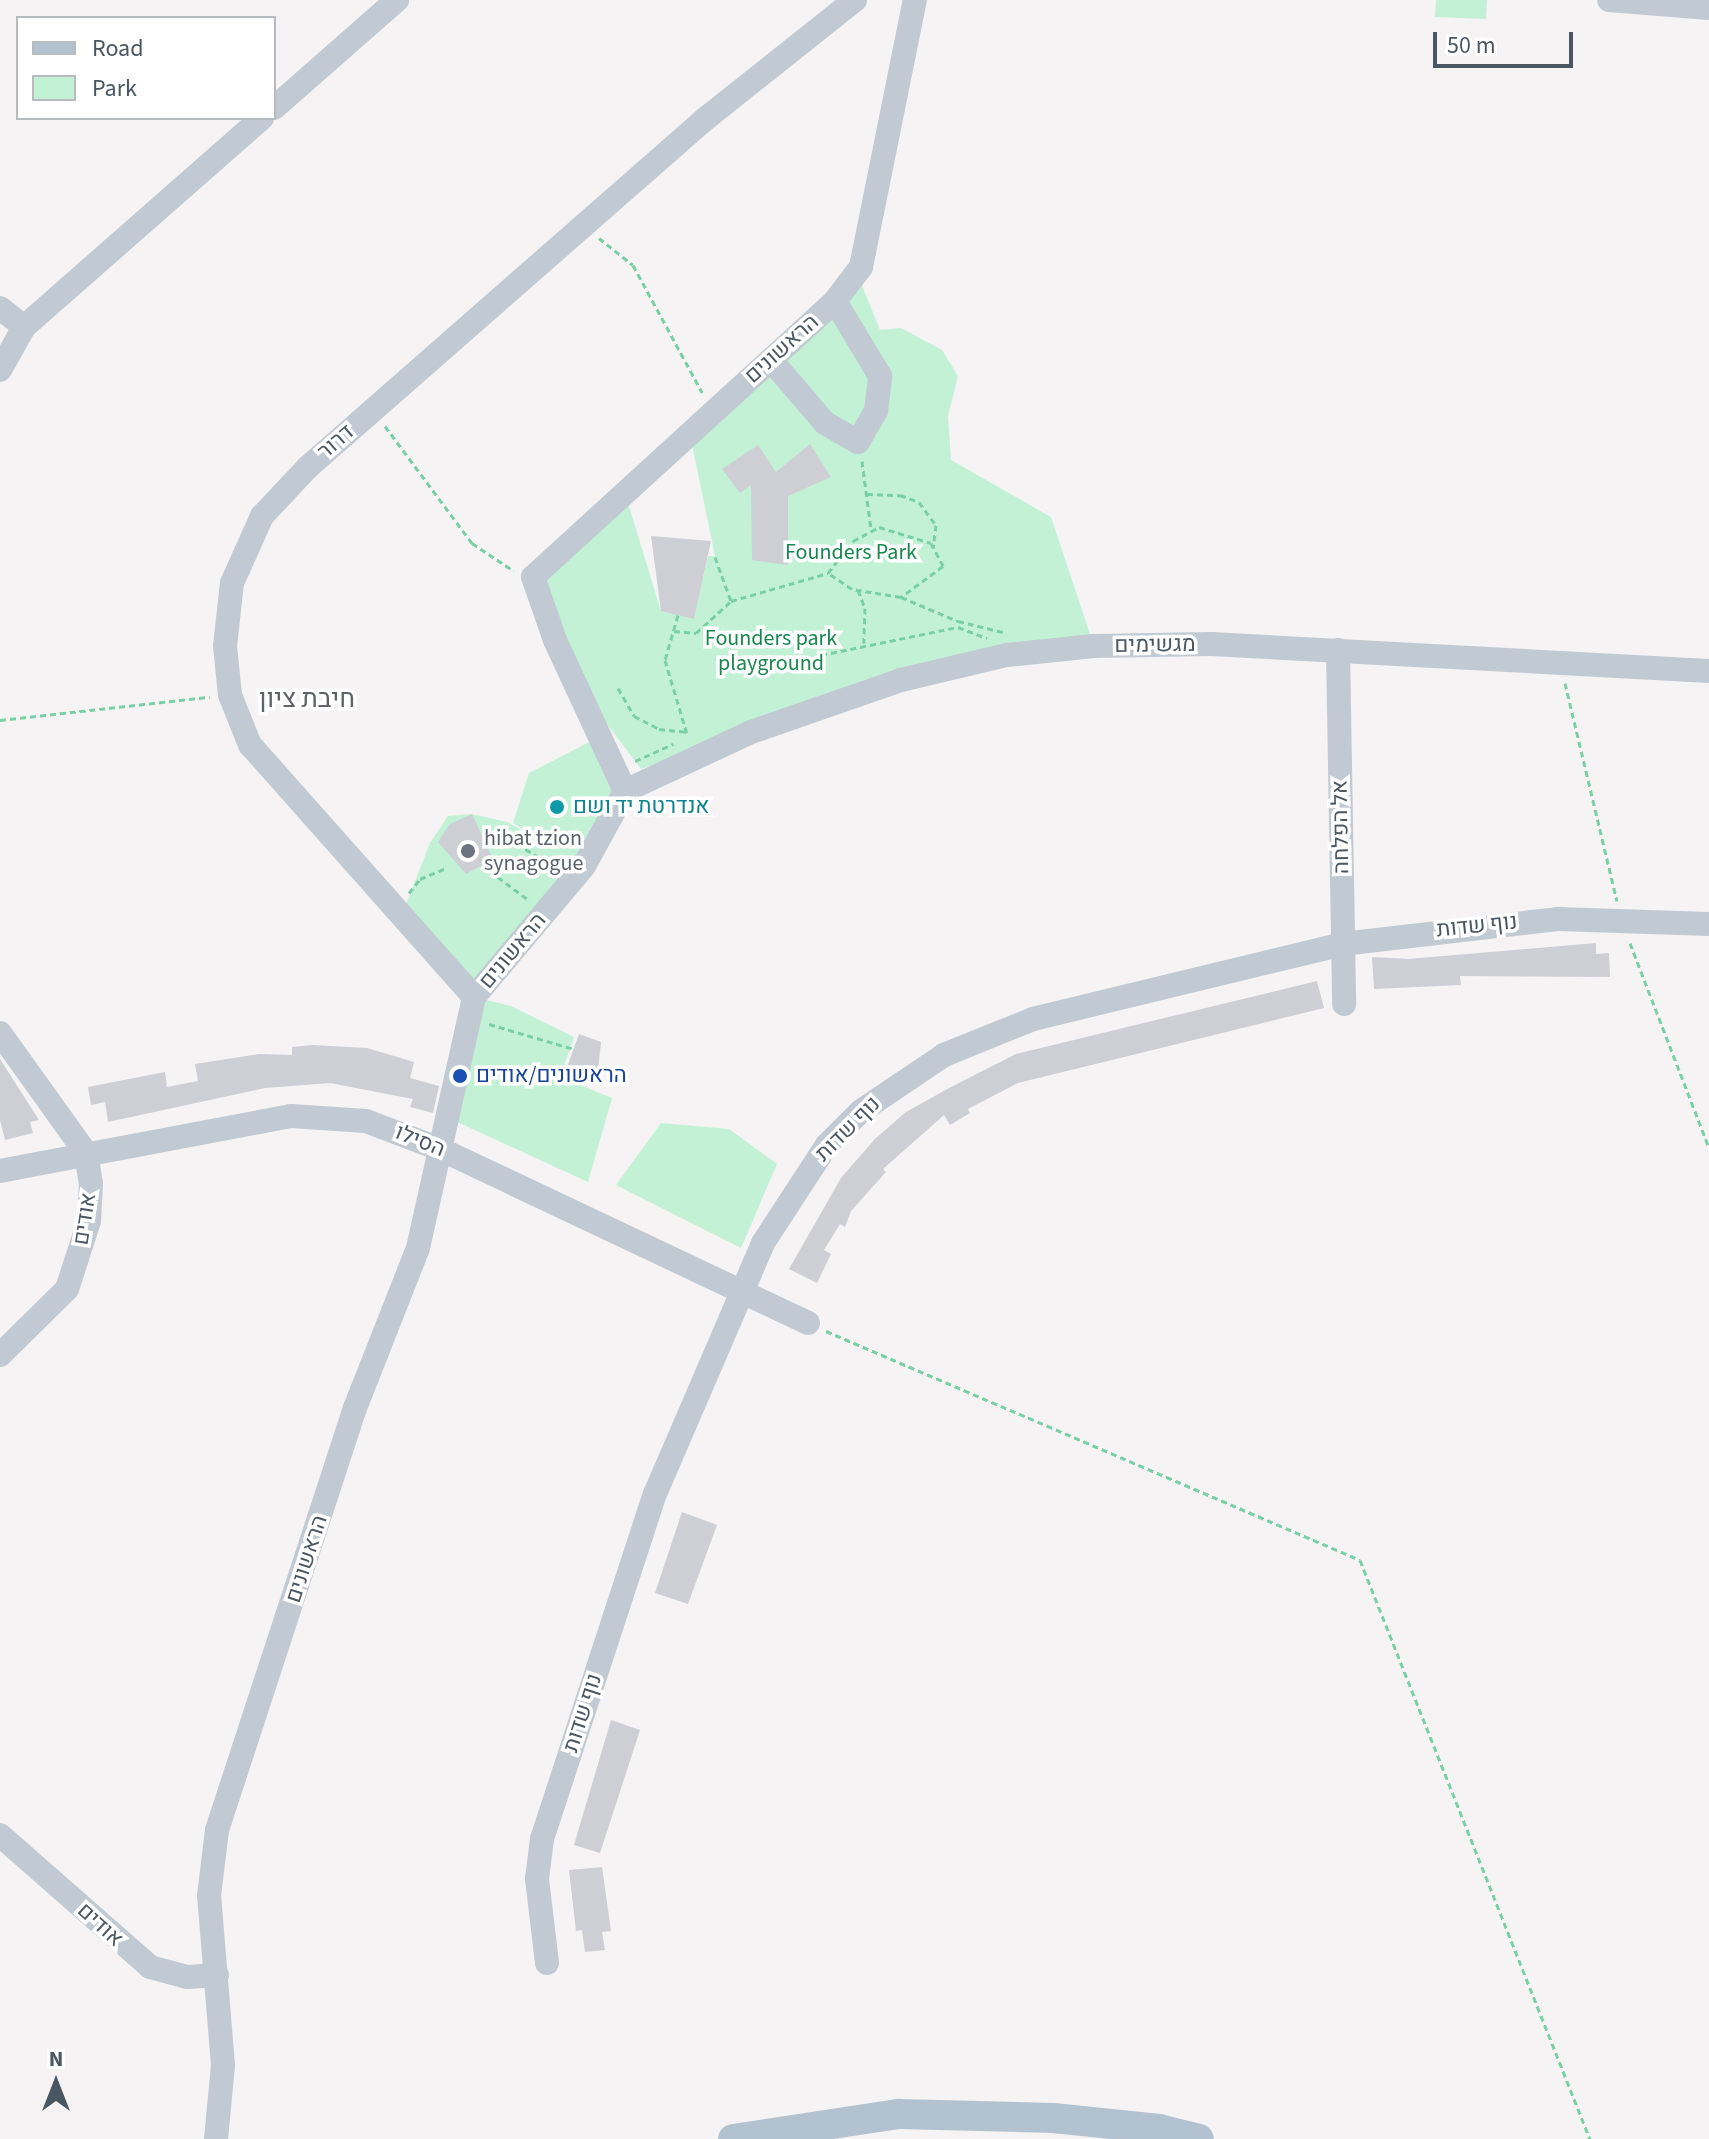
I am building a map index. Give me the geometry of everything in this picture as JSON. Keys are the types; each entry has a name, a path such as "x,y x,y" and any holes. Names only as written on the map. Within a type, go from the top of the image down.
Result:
{"main road":[{"path":"733,2139 899,2114 1053,2118 1159,2129 1199,2139"}],"street":[{"path":"276,106 397,0"},
{"name":"דרור","path":"471,1008 400,915 250,745 230,695 225,646 232,583 262,516 373,409 704,120 855,0"},
{"name":"הראשונים","path":"533,577 710,410 771,360 835,301 861,267 915,0"},
{"path":"1609,0 1709,8"},
{"path":"0,370 24,327 260,120"},
{"path":"771,360 825,423 858,442 876,411 880,376 835,301"},
{"path":"0,308 24,327"},
{"path":"533,577 555,640 625,791"},
{"name":"מגשימים","path":"625,791 751,732 901,680 1007,655 1094,646 1211,644 1709,671"},
{"name":"אל הפלחה","path":"1338,650 1344,1004"},
{"name":"הראשונים","path":"230,2139 223,2097 217,1975 209,1896 217,1830 355,1408 418,1248 471,1008 574,879 607,831 625,791"},
{"name":"נוף שדות","path":"547,1963 537,1879 542,1839 655,1494 742,1288 796,1187 827,1145 861,1111 944,1055 1033,1019 1342,944 1496,923 1558,919 1709,924"},
{"name":"אודים","path":"0,1033 86,1153 91,1183 89,1221 67,1289 0,1355"},
{"name":"הסילו","path":"0,1171 291,1116 366,1121 440,1149 742,1288 808,1323"},
{"name":"אודים","path":"0,1835 150,1967 188,1977 217,1975"},
{"name":"הראשונים","path":"216,2139 223,2097"}],"path":[{"path":"587,223 607,248 633,265 710,410"},
{"path":"373,409 472,543 504,568 533,577"},
{"path":"865,477 871,530"},
{"path":"867,494 900,495 919,502 936,525 933,548"},
{"path":"674,631 696,633 731,601 828,573 853,541 871,530 910,533 933,548 943,566 901,597"},
{"path":"715,557 731,601"},
{"path":"828,573 836,582 858,590 901,597 958,621 1006,632 1007,655"},
{"path":"858,590 865,608 864,643"},
{"path":"635,761 661,747 689,743 665,660 678,615"},
{"path":"821,655 864,643 958,627 995,642 1007,655"},
{"path":"1562,664 1623,923 1706,1133 1709,1148"},
{"path":"618,688 641,721 659,729 688,732"},
{"path":"0,720 230,695"},
{"path":"486,843 508,839 574,879"},
{"path":"482,865 546,912"},
{"path":"400,915 420,879 446,868"},
{"path":"471,1008 574,1049"},
{"path":"808,1323 1360,1560 1590,2139"}],"green space":[{"path":"1436,0 1487,0 1486,19 1435,17"},
{"name":"Founders Park","path":"857,273 880,330 901,328 942,350 958,376 948,416 951,460 1051,517 1094,646 983,652 641,769 574,680 533,577 624,490 661,611 694,618 708,556 715,556 689,430"},
{"path":"603,735 625,791 584,866 468,990 404,909 430,843 448,816 472,814 507,822 546,844 513,823 529,773"},
{"path":"474,997 511,1006 574,1037 560,1077 612,1098 588,1182 444,1116"},
{"path":"661,1123 729,1129 777,1164 741,1248 616,1185"}],"building":[{"path":"810,444 831,477 788,496 788,565 752,560 751,485 740,493 722,469 758,445 776,472"},
{"path":"651,536 711,541 694,619 661,611"},
{"name":"hibat tzion synagogue","path":"472,814 493,859 466,874 438,842 450,824"},
{"path":"1596,943 1596,954 1609,953 1610,977 1460,976 1461,985 1374,989 1372,957 1408,959"},
{"path":"1317,981 1324,1008 1018,1083 968,1109 970,1113 950,1125 944,1115 883,1169 886,1172 851,1211 845,1227 840,1224 824,1250 831,1254 817,1283 789,1269 841,1178 875,1139 906,1112 951,1087 1016,1054"},
{"path":"579,1034 601,1042 597,1080 566,1070"},
{"path":"292,1047 367,1048 414,1062 410,1078 439,1086 433,1113 410,1107 413,1099 330,1083 265,1088 108,1122 105,1102 91,1105 88,1087 165,1072 167,1087 198,1081 195,1064 259,1054 292,1055"},
{"path":"0,1059 39,1120 30,1122 33,1133 5,1140 0,1120"},
{"path":"682,1512 717,1525 688,1604 655,1593"},
{"path":"611,1720 640,1730 600,1853 574,1845"},
{"path":"602,1867 611,1931 602,1932 605,1950 585,1952 582,1930 576,1931 569,1870"}],"place":[{"name":"אנדרטת יד ושם","path":"557,807"},
{"name":"hibat tzion synagogue","path":"468,851"},
{"name":"הראשונים/אודים","path":"460,1076"}],"district":[{"name":"חיבת ציון","path":"307,699"}],"park label":[{"name":"Founders park playground","path":"771,650"}]}
